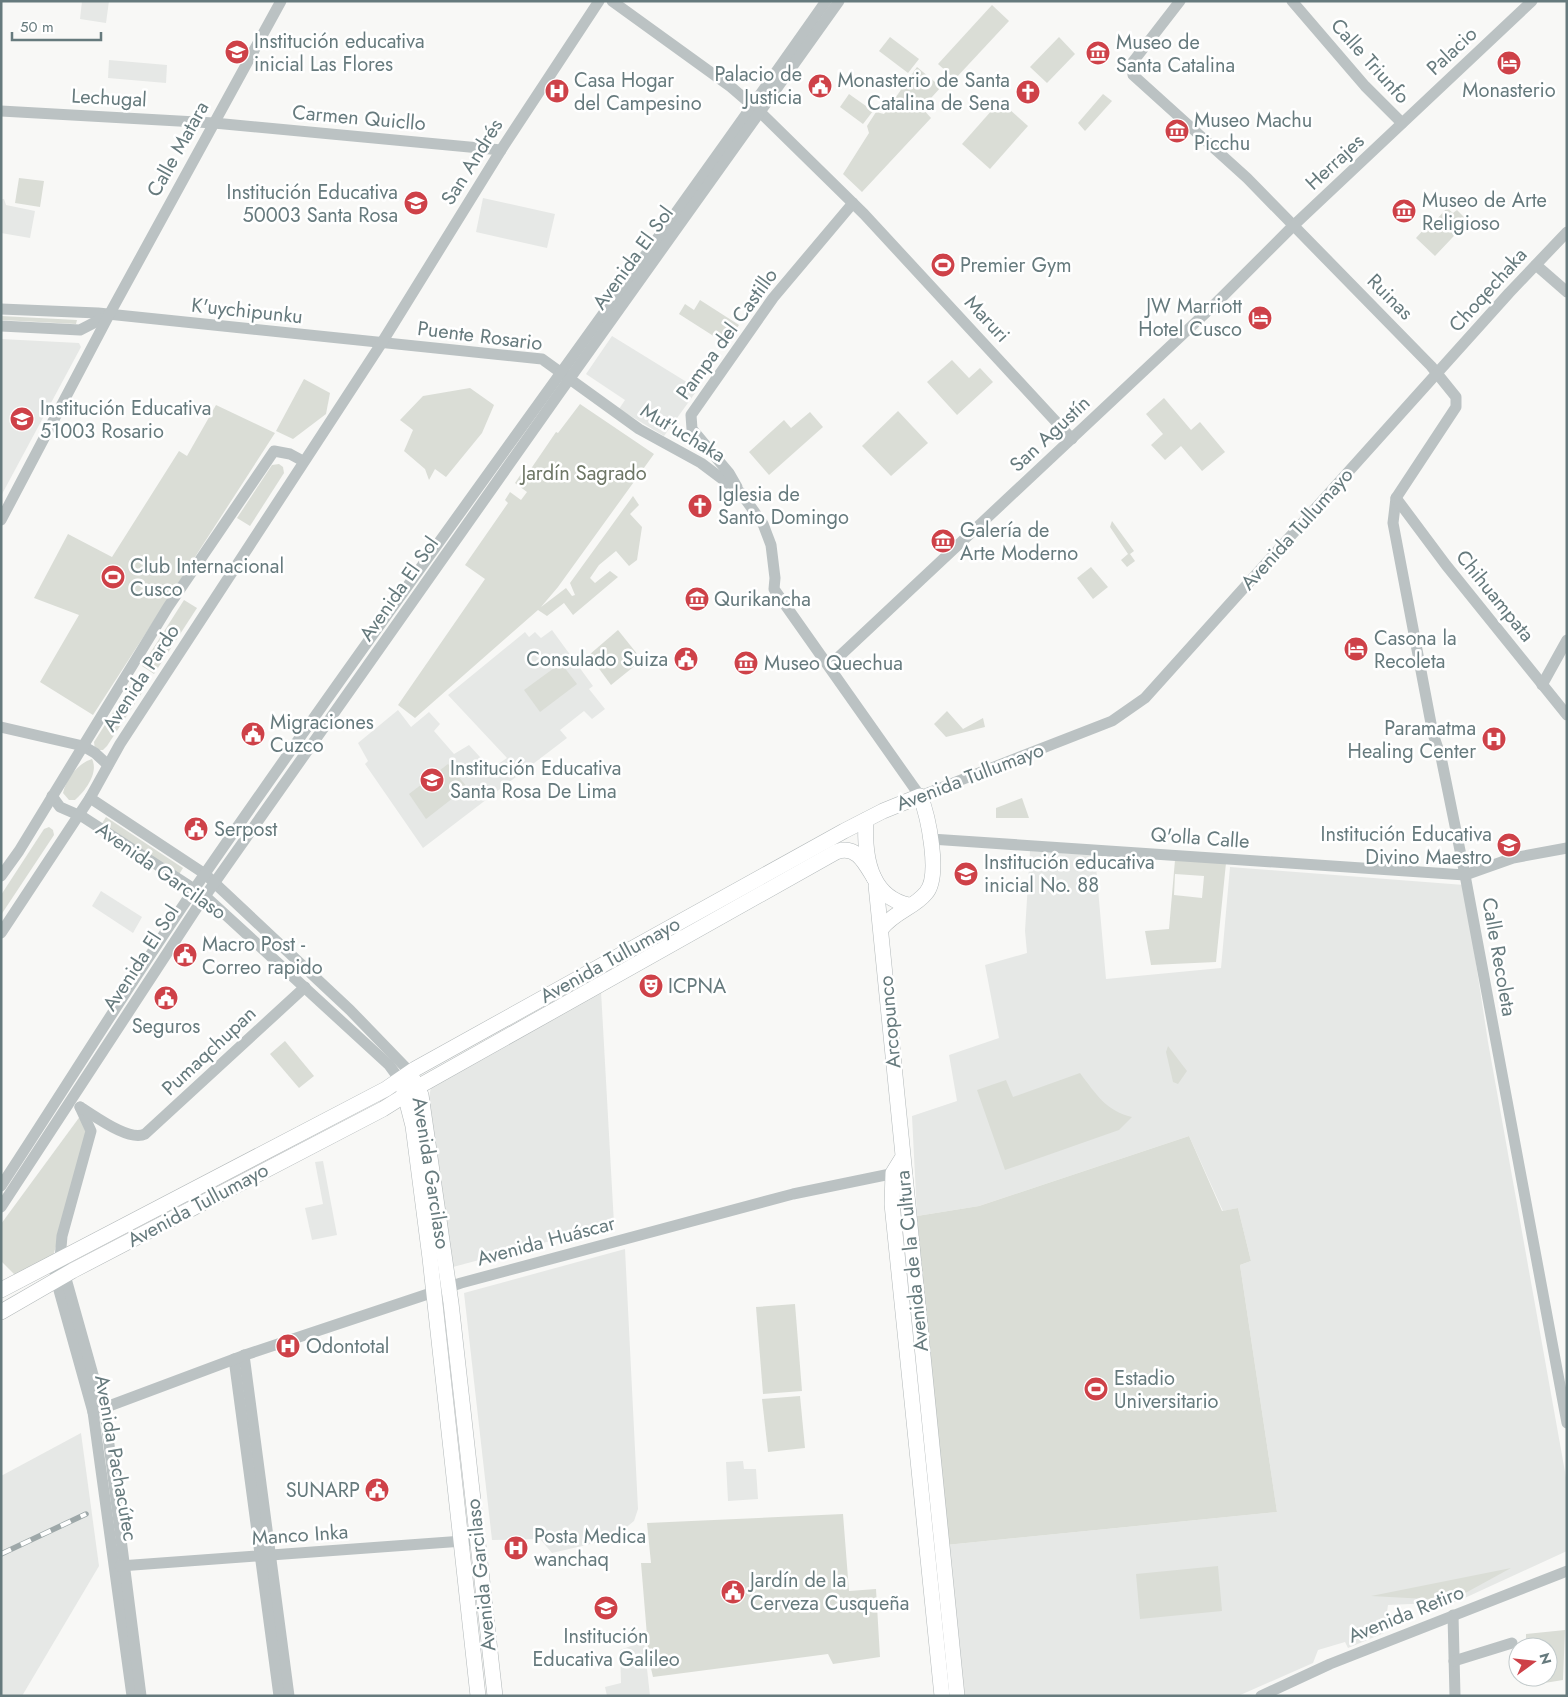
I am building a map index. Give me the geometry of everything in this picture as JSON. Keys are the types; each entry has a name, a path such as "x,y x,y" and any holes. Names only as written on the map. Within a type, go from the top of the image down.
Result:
{"main road":[{"name":"Avenida Tullumayo","path":"1,1290 405,1076 866,820 920,796"},
{"path":"881,928 896,913 920,899 930,886 932,839 926,810 920,796"},
{"name":"Arcopunco","path":"866,820 866,844 875,881 881,928 900,1167"},
{"name":"Avenida Tullumayo","path":"1,1312 61,1278 411,1092 836,852 846,850 856,853 875,881"},
{"path":"875,881 890,899 909,905"},
{"name":"Avenida Garcilaso","path":"405,1076 411,1092 413,1126 434,1292 495,1696"},
{"name":"Avenida Garcilaso","path":"411,1092 421,1095 449,1286 470,1540 478,1696"},
{"name":"Avenida de la Cultura","path":"900,1167 892,1204 957,1696"},
{"name":"Avenida de la Cultura","path":"924,1442 942,1696"}],"street":[{"name":"Calle Matara","path":"1,520 109,315 281,1"},
{"name":"San Andrés","path":"381,344 501,150 599,1"},
{"name":"Maruri","path":"612,1 731,87 757,109 854,203 1072,439"},
{"name":"Avenida El Sol","path":"757,109 826,1"},
{"name":"Avenida El Sol","path":"1,1207 214,882 565,375 757,109 839,1"},
{"name":"Ruinas","path":"1180,1 1132,63 1132,75 1204,137 1439,374 1456,398 1456,407 1396,498"},
{"name":"Calle Triunfo","path":"1292,1 1365,86 1402,123"},
{"name":"Palacio","path":"1402,123 1527,3"},
{"name":"Lechugal","path":"1,111 214,123"},
{"name":"Carmen Quicllo","path":"214,123 501,150"},
{"name":"Herrajes","path":"1293,226 1402,123"},
{"name":"Pampa del Castillo","path":"741,493 729,473 692,429 691,415 773,298 854,203"},
{"name":"San Agustín","path":"829,666 1213,306 1293,226"},
{"name":"Choqechaka","path":"1439,374 1536,264 1567,232"},
{"path":"1536,264 1567,292"},
{"name":"K'uychipunku","path":"1,309 109,315 381,344"},
{"path":"1,326 80,330 109,315"},
{"name":"Puente Rosario","path":"381,344 542,359 565,375"},
{"name":"Avenida Pardo","path":"1,933 90,798 108,765 303,461 381,344"},
{"name":"Avenida Tullumayo","path":"920,796 1112,721 1127,713 1163,679 1238,593 1439,374"},
{"name":"Avenida El Sol","path":"1,1186 71,1101 205,874 426,557 565,375"},
{"name":"Mut'uchaka","path":"565,375 638,429 701,463 741,493 763,524 771,545 775,578 774,589 829,666"},
{"name":"Avenida Pardo","path":"1,876 168,607 274,451 290,454 303,461"},
{"name":"Chihuampata","path":"1396,498 1446,566 1567,715"},
{"name":"Calle Recoleta","path":"1396,498 1393,523 1396,541 1433,734 1440,757 1465,875 1567,1423"},
{"path":"1542,685 1567,640"},
{"path":"829,666 920,796"},
{"path":"1,727 83,746 95,753 108,765"},
{"name":"Avenida Garcilaso","path":"52,796 60,806 205,896 388,1065 405,1076"},
{"name":"Avenida Garcilaso","path":"90,798 205,874 350,1010 405,1076"},
{"name":"Q'olla Calle","path":"932,839 1465,875"},
{"path":"1465,875 1513,858 1567,848"},
{"name":"Pumaqchupan","path":"109,1125 134,1136 140,1137 146,1134 305,987"},
{"path":"71,1101 109,1125"},
{"path":"61,1278 62,1236 91,1131 71,1101"},
{"path":"91,1131 109,1125"},
{"name":"Avenida Huáscar","path":"98,1410 239,1357 449,1286 900,1167"},
{"name":"Avenida Pachacútec","path":"61,1278 69,1329 98,1410"},
{"name":"Avenida Pachacútec","path":"61,1278 98,1410 141,1696"},
{"path":"239,1357 266,1556 289,1696"},
{"name":"Manco Inka","path":"120,1566 470,1540"},
{"path":"266,1556 279,1696"},
{"name":"Avenida Pachacútec","path":"120,1566 132,1696"},
{"name":"Avenida Retiro","path":"1261,1696 1330,1664 1567,1571"},
{"path":"1453,1615 1455,1696"},
{"path":"1454,1661 1508,1644"}],"shaded area":[{"path":"82,1 109,1 106,23 80,19"},
{"path":"109,60 167,65 166,83 108,78"},
{"path":"483,198 555,214 547,248 476,232"},
{"path":"1,199 4,199 6,205 35,211 30,238 1,233"},
{"path":"612,336 698,389 664,436 619,409 625,400 586,374"},
{"name":"Institución Educativa 51003 Rosario","path":"1,339 79,343 81,347 1,496"},
{"path":"552,630 593,686 589,689 605,709 592,719 584,711 560,730 567,738 423,848 365,764 368,761 358,743 398,710 411,727 429,712 440,724 434,731 454,754 469,745 491,769 507,758 448,695 525,632 529,637 535,632 541,638"},
{"path":"1030,851 1095,855 1106,979 1221,968 1230,867 1464,885 1488,1042 1567,1483 1567,1551 1456,1602 1388,1605 1384,1633 1348,1648 1345,1642 1318,1650 1313,1663 1238,1696 963,1696 946,1545 1277,1512 1240,1265 1251,1261 1238,1208 1223,1211 1189,1136 979,1206 917,1216 912,1116 957,1101 949,1055 999,1038 985,965 1027,953 1025,931"},
{"path":"101,891 142,917 133,933 92,906"},
{"path":"601,991 614,1224 453,1267 429,1098 431,1087"},
{"path":"323,1161 337,1235 312,1240 305,1208 323,1204 315,1162"},
{"path":"625,1249 638,1509 634,1521 612,1539 552,1553 540,1539 492,1540 464,1293"},
{"path":"81,1433 99,1566 22,1696 1,1696 1,1476"},
{"path":"743,1461 744,1469 756,1469 758,1499 728,1501 726,1462"},
{"path":"644,1641 650,1696 607,1696 605,1687 621,1683 620,1650"}],"green space":[{"path":"992,5 1009,21 955,79 938,64"},
{"path":"890,37 919,59 908,73 879,51"},
{"path":"1059,37 1075,54 1047,83 1030,67"},
{"path":"917,67 941,87 922,108 931,118 862,192 843,174 869,133 867,126 876,112 884,114"},
{"path":"849,94 873,111 863,124 840,107"},
{"path":"1103,94 1112,101 1085,131 1078,123"},
{"path":"1000,101 1028,126 990,169 962,144"},
{"path":"19,178 44,181 40,207 15,203"},
{"path":"1447,208 1453,213 1457,210 1468,221 1435,256 1416,238 1425,228 1427,230"},
{"path":"700,300 739,325 726,344 679,314 685,304 694,310"},
{"path":"1,316 77,320 76,324 1,320"},
{"path":"952,360 969,378 980,368 993,382 957,415 927,382"},
{"path":"304,379 330,393 326,414 293,439 276,431"},
{"path":"470,388 494,405 482,433 446,477 435,469 429,480 425,469 404,451 413,430 400,420 423,396"},
{"path":"1164,398 1191,430 1200,422 1225,452 1202,471 1181,446 1165,460 1151,445 1163,434 1146,414"},
{"name":"Jardín Sagrado","path":"580,404 654,454 558,587 541,607 566,588 572,596 575,595 570,583 633,496 639,505 630,514 642,527 637,560 629,566 616,551 599,565 590,578 595,583 610,571 618,577 573,615 564,603 547,616 538,610 415,718 398,705 485,579 465,565 508,503 505,500 510,492 521,500 527,492 515,483 521,474 526,476 556,432 558,433"},
{"name":"Club Internacional Cusco","path":"216,405 275,433 93,715 40,682 79,615 34,598 68,534 112,557 179,451 187,456"},
{"path":"898,411 928,443 891,476 862,446"},
{"path":"810,412 823,427 769,475 749,452 784,420 791,428"},
{"path":"279,464 283,467 284,473 250,526 237,518 272,465"},
{"path":"1112,521 1134,551 1130,554 1135,561 1127,567 1121,560 1128,554 1110,527"},
{"path":"1091,567 1108,587 1093,599 1077,578"},
{"path":"184,600 197,608 154,674 142,666"},
{"path":"618,630 642,660 611,685 589,655"},
{"path":"561,663 577,684 540,712 524,690"},
{"path":"131,684 143,691 107,746 103,750 95,750 94,742"},
{"path":"947,711 963,729 983,718 985,727 946,737 934,724"},
{"path":"92,759 94,770 90,781 75,800 69,800 63,793 67,782 77,768"},
{"path":"448,764 467,787 426,819 409,794"},
{"path":"1022,798 1029,818 996,818 996,808"},
{"path":"106,817 183,868 178,876 101,825"},
{"path":"49,827 53,830 54,835 1,915 1,895 44,829"},
{"path":"1175,860 1226,863 1216,962 1151,965 1145,931 1169,929","holes":["1175,874 1204,876 1202,898 1174,895"]},
{"path":"285,1041 314,1076 299,1088 270,1054"},
{"path":"1168,1046 1187,1071 1178,1084 1173,1082 1166,1052"},
{"path":"1080,1073 1102,1101 1115,1111 1132,1117 1119,1130 1005,1170 977,1090 1006,1080 1013,1097"},
{"path":"81,1115 88,1129 52,1259 18,1278 1,1261 1,1224"},
{"name":"Estadio Universitario","path":"1189,1136 1222,1211 1238,1208 1251,1261 1240,1265 1277,1512 946,1545 917,1216 979,1206"},
{"path":"795,1304 802,1391 763,1394 756,1307"},
{"path":"800,1396 805,1448 768,1452 762,1399"},
{"path":"843,1514 849,1591 876,1589 880,1657 833,1664 828,1654 653,1677 649,1660 641,1563 651,1563 647,1523"},
{"path":"1218,1566 1222,1611 1140,1619 1136,1574"},
{"path":"1511,1568 1458,1597 1445,1600 1371,1596"},
{"path":"1565,1630 1563,1680 1558,1681 1558,1637 1526,1637 1526,1634"}],"railway":[{"path":"1,1554 86,1514"}],"place":[{"name":"Institución educativa inicial Las Flores","path":"237,52"},
{"name":"Museo de Santa Catalina","path":"1098,53"},
{"name":"Monasterio","path":"1509,63"},
{"name":"Palacio de Justicia","path":"820,86"},
{"name":"Casa Hogar del Campesino","path":"557,91"},
{"name":"Monasterio de Santa Catalina de Sena","path":"1028,92"},
{"name":"Museo Machu Picchu","path":"1177,131"},
{"name":"Institución Educativa 50003 Santa Rosa","path":"416,203"},
{"name":"Museo de Arte Religioso","path":"1404,211"},
{"name":"Premier Gym","path":"943,265"},
{"name":"JW Marriott Hotel Cusco","path":"1260,318"},
{"name":"Institución Educativa 51003 Rosario","path":"22,419"},
{"name":"Iglesia de Santo Domingo","path":"700,506"},
{"name":"Galería de Arte Moderno","path":"943,541"},
{"name":"Club Internacional Cusco","path":"113,577"},
{"name":"Qurikancha","path":"697,599"},
{"name":"Casona la Recoleta","path":"1356,649"},
{"name":"Consulado Suiza","path":"686,659"},
{"name":"Museo Quechua","path":"746,663"},
{"name":"Migraciones Cuzco","path":"253,734"},
{"name":"Paramatma Healing Center","path":"1494,739"},
{"name":"Institución Educativa Santa Rosa De Lima","path":"432,780"},
{"name":"Serpost","path":"196,829"},
{"name":"Institución Educativa Divino Maestro","path":"1509,845"},
{"name":"Institución educativa inicial No. 88","path":"966,874"},
{"name":"Macro Post - Correo rapido","path":"185,955"},
{"name":"ICPNA","path":"651,986"},
{"name":"Seguros","path":"166,998"},
{"name":"Odontotal","path":"288,1346"},
{"name":"Estadio Universitario","path":"1096,1389"},
{"name":"SUNARP","path":"377,1490"},
{"name":"Posta Medica wanchaq","path":"516,1548"},
{"name":"Jardín de la Cerveza Cusqueña","path":"733,1592"},
{"name":"Institución Educativa Galileo","path":"606,1608"}]}
